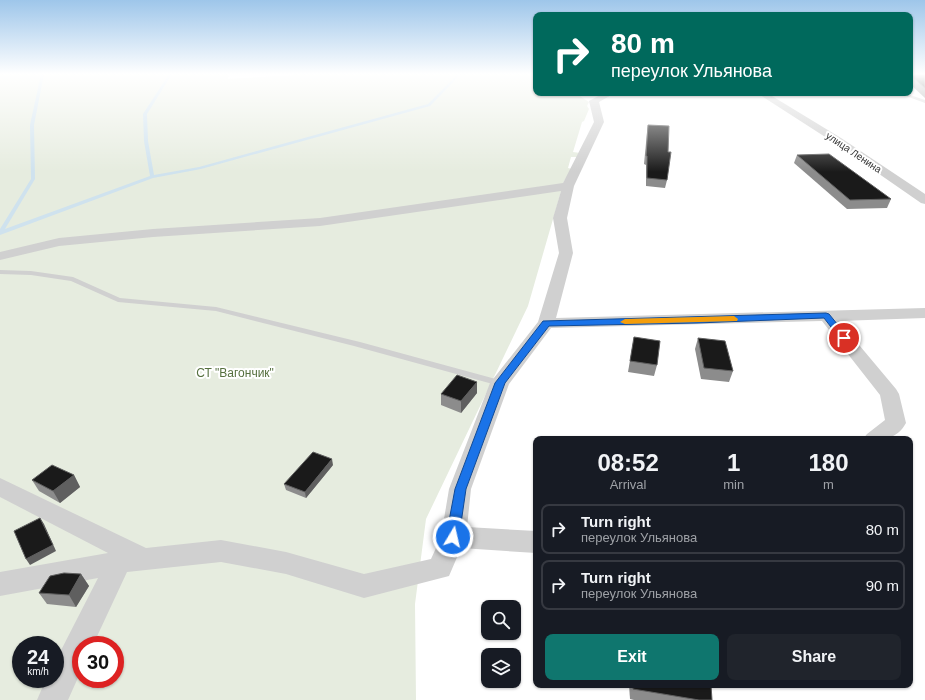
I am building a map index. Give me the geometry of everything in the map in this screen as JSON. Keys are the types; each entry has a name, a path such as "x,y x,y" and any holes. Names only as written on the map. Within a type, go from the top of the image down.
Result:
{"street":[{"path":"0,584 144,559 221,551 286,563 364,586 440,568 453,537 460,489 500,383 546,323 566,253 560,218 568,186 599,122 595,107"},
{"name":"улица Ленина","path":"783,107 837,140 925,200"},
{"path":"0,256 59,242 153,232 320,222 568,186"},
{"path":"546,323 925,313"},
{"path":"826,315 889,394 896,424 878,436"},
{"path":"0,487 144,559"},
{"path":"453,537 533,542"},
{"path":"52,700 118,564"}],"lane":[{"path":"0,272 31,272 73,279 118,300 216,309 357,344 500,383"}],"green space":[{"name":"СТ \"Вагончик\"","path":"0,107 587,107 589,109 584,121 582,122 573,152 580,153 577,157 571,157 568,168 572,169 564,181 528,306 426,519 415,604 416,700 0,700"}],"building":[{"path":"648,125 669,126 668,152 671,152 667,180 647,178 646,156"},
{"path":"829,154 891,199 850,200 797,155"},
{"path":"634,337 660,341 657,365 630,361"},
{"path":"698,338 725,341 733,371 704,368"},
{"path":"457,375 477,382 461,401 441,394"},
{"path":"313,452 332,459 305,492 284,484"},
{"path":"52,465 74,475 53,491 32,480"},
{"path":"40,518 53,545 26,559 14,531"},
{"path":"64,573 81,574 69,595 39,593 50,576"},
{"path":"711,688 712,700 699,700 633,689"}],"waterway":[{"path":"36,107 32,125 33,179 0,233 152,177"},
{"path":"150,107 145,114 146,141 152,177"},
{"path":"152,177 199,168 423,107"}],"slow traffic":[{"path":"625,322 734,319"}],"route":[{"path":"453,537 460,489 500,383 546,323 697,320 826,315 844,338"}]}
